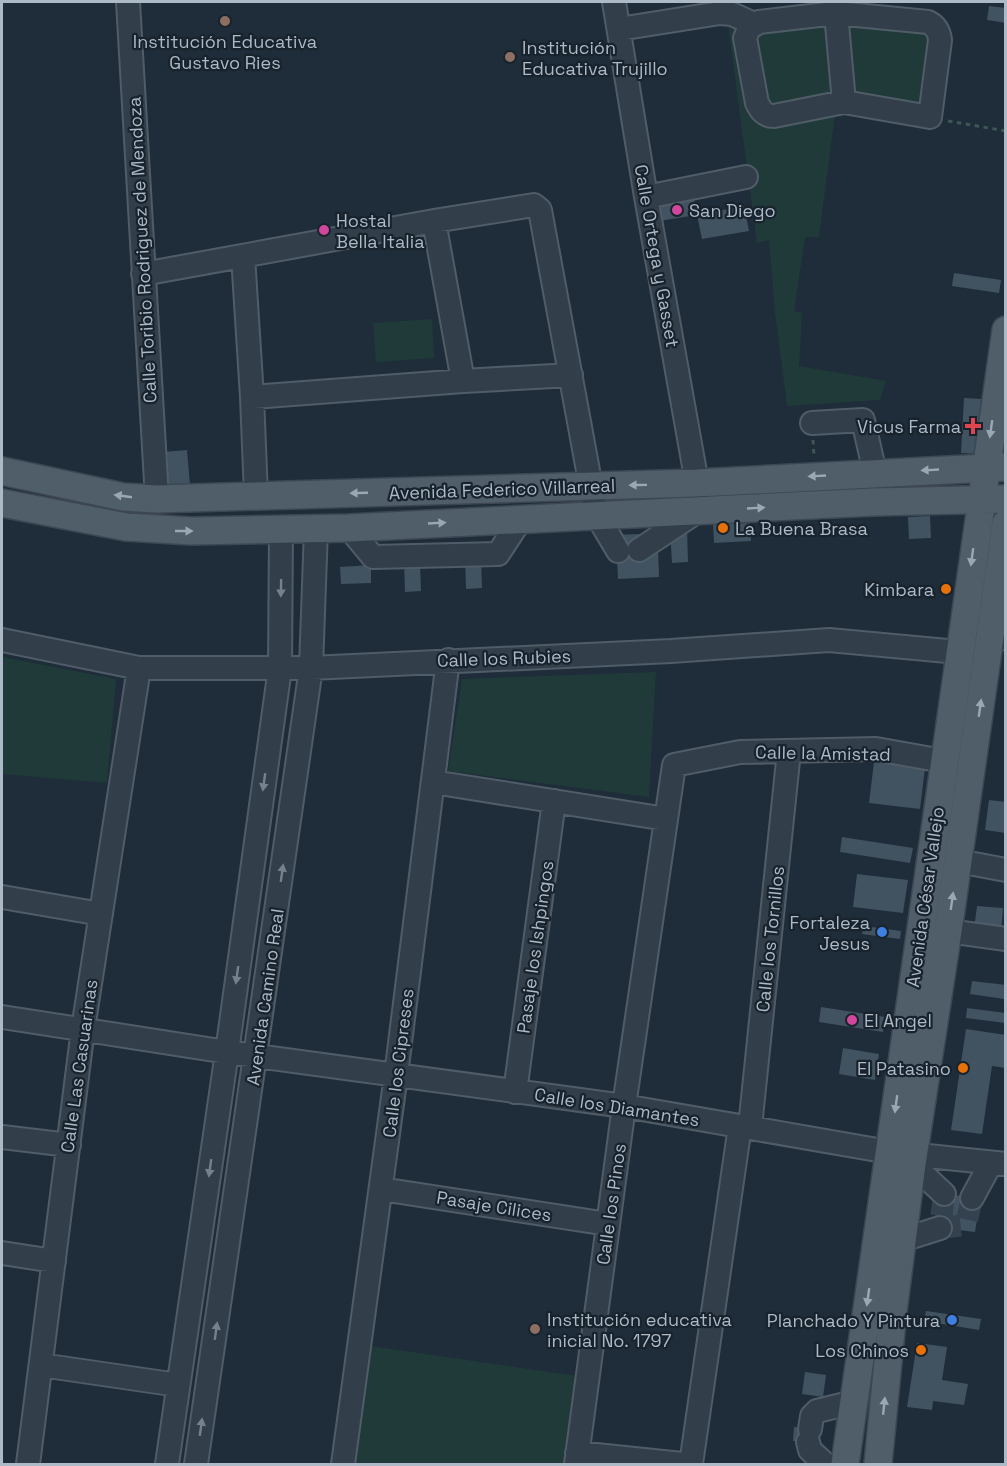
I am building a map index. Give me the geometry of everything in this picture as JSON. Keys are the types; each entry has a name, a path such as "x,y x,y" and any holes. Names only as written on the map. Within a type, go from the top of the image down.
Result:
{"main road":[{"name":"Avenida César Vallejo","path":"845,1464 854,1402 905,1157 928,973 930,856 957,652 993,499 1005,330"},
{"name":"Avenida Federico Villarreal","path":"2,471 123,497 157,499 697,483 995,467"},
{"path":"874,502 875,473"},
{"name":"Avenida Federico Villarreal","path":"2,503 126,527 168,531 349,528 596,514 993,499"},
{"name":"Avenida César Vallejo","path":"928,973 948,931 972,764 997,639 1005,524"},
{"path":"930,856 958,861"},
{"name":"Avenida César Vallejo","path":"878,1464 902,1240 905,1157"}],"street":[{"name":"Calle Toribio Rodriguez de Mendoza","path":"128,2 157,499"},
{"name":"Calle Ortega y Gasset","path":"615,2 646,197 697,483 698,511"},
{"path":"619,29 720,13 732,14 752,26 836,7 928,22 937,30 940,40 930,117 844,102 774,116 764,114 757,103 745,38 752,26"},
{"path":"836,7 844,102"},
{"path":"646,197 746,177"},
{"path":"143,274 434,220 534,205 540,210 596,514 628,551 698,511"},
{"path":"434,220 463,381"},
{"path":"243,256 256,496"},
{"path":"252,397 571,375"},
{"path":"812,423 863,420 875,473"},
{"name":"Avenida Camino Real","path":"196,1464 311,668 316,529"},
{"name":"Avenida Camino Real","path":"167,1464 227,1052 279,668 281,530"},
{"name":"Calle los Rubies","path":"2,640 139,668 311,668 671,651 829,640 957,652 997,639"},
{"name":"Calle los Cipreses","path":"343,1464 396,1075 448,660"},
{"name":"Calle Las Casuarinas","path":"28,1464 83,1029 139,668"},
{"name":"Calle la Amistad","path":"674,765 740,752 876,749 972,764"},
{"name":"Calle los Tornillos","path":"691,1464 745,1126 789,751"},
{"name":"Calle los Pinos","path":"576,1459 624,1106 674,765"},
{"path":"433,782 666,819"},
{"name":"Pasaje los Ishpingos","path":"515,1092 554,801"},
{"path":"958,861 1005,870"},
{"path":"2,897 101,914"},
{"path":"948,931 1005,939"},
{"path":"2,1017 227,1052"},
{"name":"Calle los Diamantes","path":"227,1052 624,1106 745,1126 905,1157 950,1158 998,1163"},
{"path":"2,1137 69,1145"},
{"path":"905,1157 944,1194 950,1158"},
{"path":"972,1198 998,1163"},
{"name":"Pasaje Cilices","path":"381,1189 608,1224"},
{"path":"902,1240 940,1228"},
{"path":"2,1253 54,1261"},
{"path":"41,1365 178,1385"},
{"path":"825,1464 810,1449 812,1416 817,1411 854,1402"},
{"path":"576,1459 682,1464"}],"path":[{"path":"930,117 1005,131"},
{"path":"812,423 815,476"}],"green space":[{"path":"840,2 937,18 923,112 837,99 819,237 805,237 794,311 802,313 799,366 886,381 880,400 787,406 775,313 769,240 757,243 728,25"},
{"path":"432,319 434,358 376,362 373,323"},
{"path":"2,657 116,679 107,783 2,774"},
{"path":"656,672 649,797 448,771 462,679"},
{"path":"370,1346 577,1376 563,1464 355,1464"}],"building":[{"path":"989,6 1006,8 1006,23 987,20"},
{"name":"San Diego","path":"694,199 697,215 659,221 656,205"},
{"path":"744,206 749,231 702,239 697,215"},
{"path":"954,273 1001,280 999,293 952,286"},
{"path":"964,398 981,399 978,454 961,453"},
{"path":"187,450 190,485 166,487 163,452"},
{"path":"930,516 931,538 909,539 908,517"},
{"path":"750,523 751,541 714,543 713,524"},
{"path":"687,528 688,562 672,563 670,529"},
{"path":"639,534 639,550 658,549 659,577 618,579 616,535"},
{"path":"481,556 482,588 466,589 465,557"},
{"path":"404,560 420,560 421,591 405,592"},
{"path":"371,565 371,583 341,584 340,567"},
{"path":"874,762 925,768 920,809 869,803"},
{"path":"989,800 1006,802 1006,833 985,830"},
{"path":"842,837 913,848 910,863 840,852"},
{"path":"857,874 908,880 903,913 853,907"},
{"path":"977,906 1003,908 1001,932 974,929"},
{"name":"Fortaleza Jesus","path":"864,926 901,931 900,939 862,934"},
{"path":"972,981 1006,985 1004,999 970,994"},
{"name":"El Angel","path":"821,1007 885,1017 883,1032 819,1022"},
{"path":"967,1008 1006,1013 1005,1023 966,1018"},
{"path":"966,1029 1006,1035 1006,1068 992,1066 982,1134 951,1130"},
{"path":"843,1048 879,1054 875,1080 839,1074"},
{"path":"939,1193 980,1199 975,1232 934,1227"},
{"name":"Planchado Y Pintura","path":"926,1311 981,1319 979,1330 924,1321"},
{"path":"917,1343 947,1347 942,1380 968,1384 964,1405 933,1401 932,1410 907,1407"},
{"path":"805,1372 826,1375 823,1397 802,1394"},
{"path":"794,1427 816,1430 814,1443 793,1441"}],"tunnel":[{"path":"944,1194 940,1228 966,1225 972,1198"}],"place":[{"name":"Institución Educativa Gustavo Ries","path":"225,21"},
{"name":"Institución Educativa Trujillo","path":"510,57"},
{"name":"San Diego","path":"677,210"},
{"name":"Hostal Bella Italia","path":"324,230"},
{"name":"Vicus Farma","path":"973,426"},
{"name":"La Buena Brasa","path":"723,528"},
{"name":"Kimbara","path":"946,589"},
{"name":"Fortaleza Jesus","path":"882,932"},
{"name":"El Angel","path":"852,1020"},
{"name":"El Patasino","path":"963,1068"},
{"name":"Planchado Y Pintura","path":"952,1320"},
{"name":"Institución educativa inicial No. 1797","path":"535,1329"},
{"name":"Los Chinos","path":"921,1350"}]}
